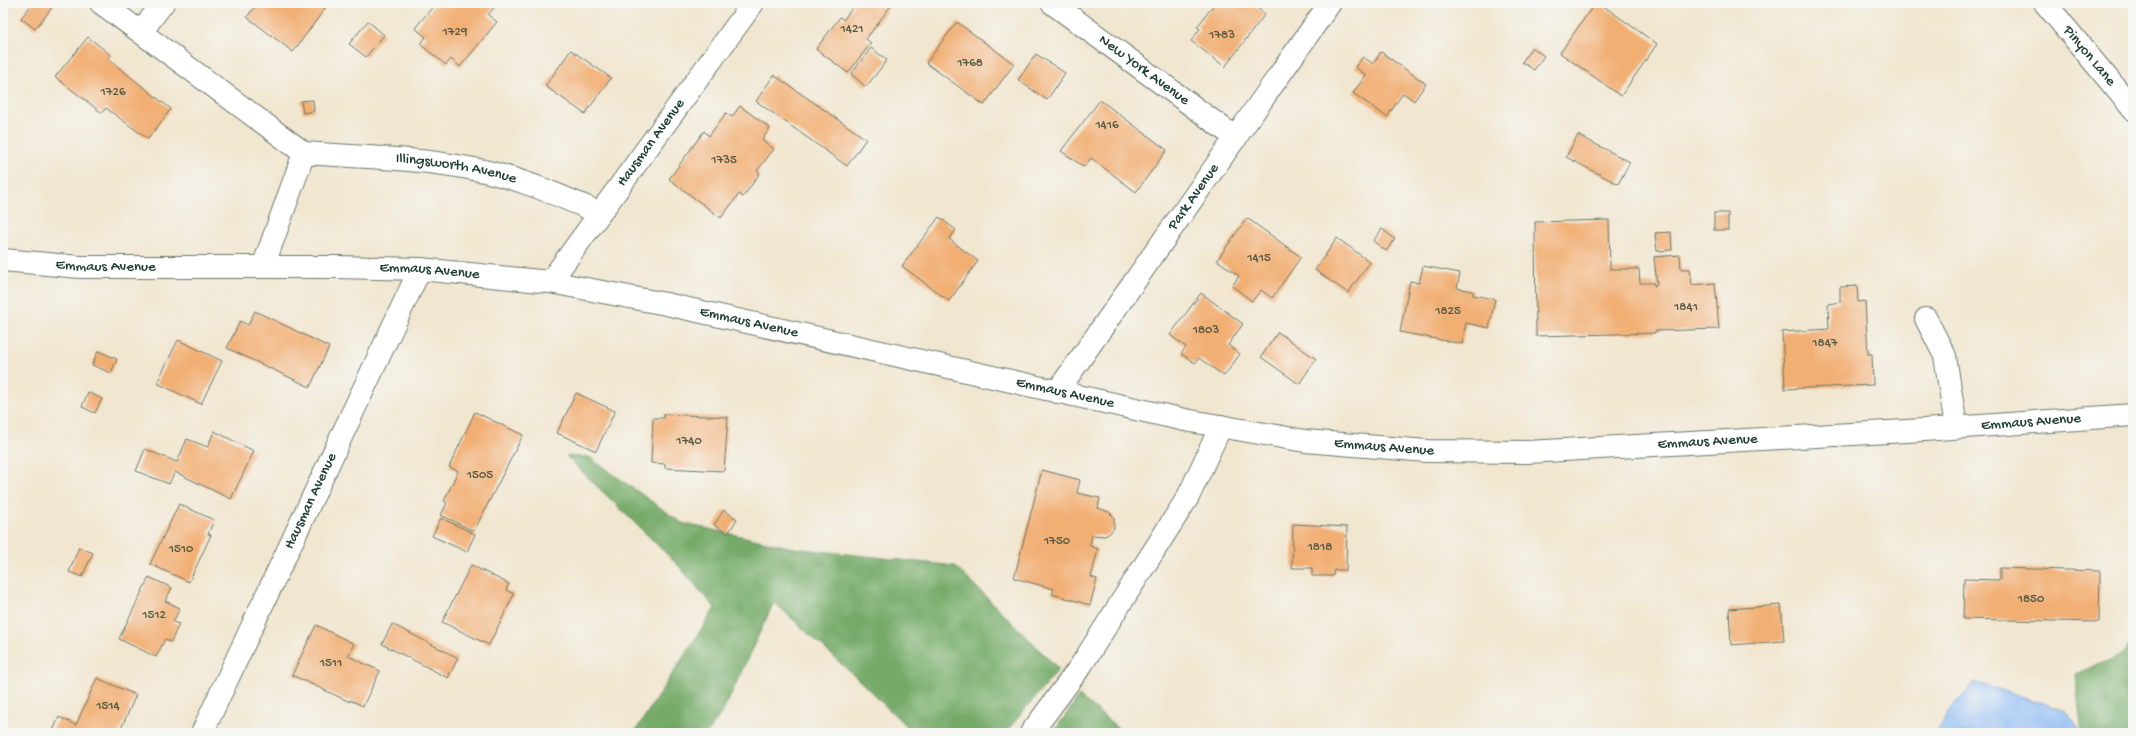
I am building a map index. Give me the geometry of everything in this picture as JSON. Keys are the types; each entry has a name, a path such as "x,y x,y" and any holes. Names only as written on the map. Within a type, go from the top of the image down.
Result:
{"street":[{"path":"101,3 304,153 263,267"},
{"path":"140,32 163,3"},
{"name":"Hausman Avenue","path":"550,282 753,3"},
{"name":"New York Avenue","path":"1052,3 1236,138"},
{"name":"Park Avenue","path":"1057,392 1330,3"},
{"name":"Pinyon Lane","path":"2045,3 2133,109"},
{"name":"Illingsworth Avenue","path":"304,153 420,160 475,169 542,188 600,213"},
{"name":"Emmaus Avenue","path":"3,260 80,267 420,269 550,282 666,304 1057,392 1220,426 1305,441 1427,451 1512,452 1843,435 2133,415"},
{"name":"Hausman Avenue","path":"202,733 420,269"},
{"path":"1926,319 1945,356 1956,427"},
{"path":"1031,733 1080,667 1188,497 1220,426"}],"green space":[{"path":"566,456 589,457 682,523 794,548 955,566 1059,669 1005,733 913,733 862,683 774,602 724,709 708,733 634,733 715,608 679,566"},
{"path":"2133,641 2133,733 2082,733 2075,674 2122,655"},
{"path":"1079,696 1123,732 1123,733 1053,733"}],"water":[{"path":"1975,682 2065,710 2082,733 1935,733 1952,707"}],"building":[{"path":"33,3 52,3 54,5 35,29 21,18"},
{"path":"258,3 329,3 293,52 247,17"},
{"path":"436,3 498,3 488,15 497,22 460,67 451,59 446,65 420,44 426,37 415,28"},
{"path":"851,3 893,3 866,39 871,43 848,73 816,49 840,17 843,20 854,6"},
{"path":"1215,3 1243,3 1248,7 1251,3 1265,14 1225,67 1191,41 1200,29 1197,27"},
{"path":"1595,3 1599,3 1657,44 1621,96 1560,53"},
{"path":"368,21 384,35 366,57 349,44"},
{"path":"957,22 1014,64 984,105 926,63"},
{"path":"88,37 111,55 108,59 171,109 148,139 106,108 102,113 55,77"},
{"path":"1532,47 1544,56 1534,70 1522,62"},
{"path":"871,48 887,60 866,87 851,74"},
{"path":"571,50 611,78 585,114 545,86"},
{"path":"1381,52 1426,84 1414,101 1403,93 1387,117 1353,93 1366,75 1355,67 1363,57 1373,64"},
{"path":"1036,54 1065,73 1047,100 1018,80"},
{"path":"774,75 866,139 847,166 756,101"},
{"path":"313,100 314,111 303,113 301,101"},
{"path":"1100,100 1167,150 1136,192 1091,158 1084,167 1061,151"},
{"path":"740,106 770,128 762,140 774,149 757,171 760,173 743,197 739,194 721,218 669,179 704,131 709,136 726,113 732,117"},
{"path":"1578,135 1630,162 1618,184 1566,157"},
{"path":"1714,213 1728,213 1728,230 1714,230"},
{"path":"939,217 956,230 949,239 978,261 949,301 902,266"},
{"path":"1247,218 1301,257 1272,298 1261,290 1252,301 1232,286 1239,276 1217,260"},
{"path":"1609,220 1610,269 1639,269 1640,283 1654,283 1654,286 1657,285 1654,257 1680,255 1681,269 1690,269 1692,285 1715,283 1719,329 1655,331 1655,333 1536,336 1535,222"},
{"path":"1382,229 1395,239 1386,251 1373,241"},
{"path":"1671,232 1672,250 1657,251 1655,233"},
{"path":"1337,238 1370,262 1348,293 1315,270"},
{"path":"1423,266 1460,273 1457,288 1473,291 1473,295 1495,299 1489,328 1466,323 1462,344 1400,332 1410,281 1419,283"},
{"path":"1857,286 1858,302 1865,301 1868,354 1872,354 1873,385 1785,389 1782,332 1829,329 1828,304 1840,302 1840,287"},
{"path":"1201,293 1243,324 1228,345 1240,354 1224,376 1199,358 1195,363 1181,354 1186,347 1170,335"},
{"path":"255,311 329,347 310,387 227,348 240,321 248,325"},
{"path":"1278,332 1316,359 1299,384 1261,357"},
{"path":"178,340 222,361 201,404 157,383"},
{"path":"98,351 117,359 111,373 92,365"},
{"path":"88,392 102,399 95,413 82,407"},
{"path":"576,393 615,411 596,451 557,433"},
{"path":"475,412 523,435 474,531 441,515 447,503 444,501 458,471 449,467"},
{"path":"664,414 728,417 724,471 665,468 665,464 651,463 653,418 664,418"},
{"path":"214,431 254,451 231,499 175,472 169,484 136,471 145,449 177,462 187,439 208,447"},
{"path":"1042,470 1080,480 1077,493 1100,498 1098,508 1109,512 1114,517 1114,528 1109,534 1105,536 1092,535 1090,546 1098,549 1091,577 1097,579 1090,605 1052,594 1054,589 1014,578"},
{"path":"179,504 214,520 208,534 211,535 189,582 150,564"},
{"path":"724,510 737,519 728,534 714,525"},
{"path":"441,518 475,534 467,552 432,536"},
{"path":"1293,524 1347,527 1346,570 1334,570 1333,576 1312,576 1312,568 1292,568"},
{"path":"79,547 93,553 82,577 69,572"},
{"path":"471,565 509,584 506,590 514,594 489,645 442,622"},
{"path":"2000,568 2100,571 2099,622 1963,619 1964,579 2000,580"},
{"path":"149,577 172,588 165,601 180,608 173,622 179,624 171,642 165,639 156,657 119,639"},
{"path":"1781,605 1784,641 1731,645 1729,609"},
{"path":"392,624 458,658 448,678 382,644"},
{"path":"316,625 354,644 348,656 380,671 363,706 350,700 350,702 292,675"},
{"path":"97,678 136,695 119,733 52,733 59,717 76,725"}]}
